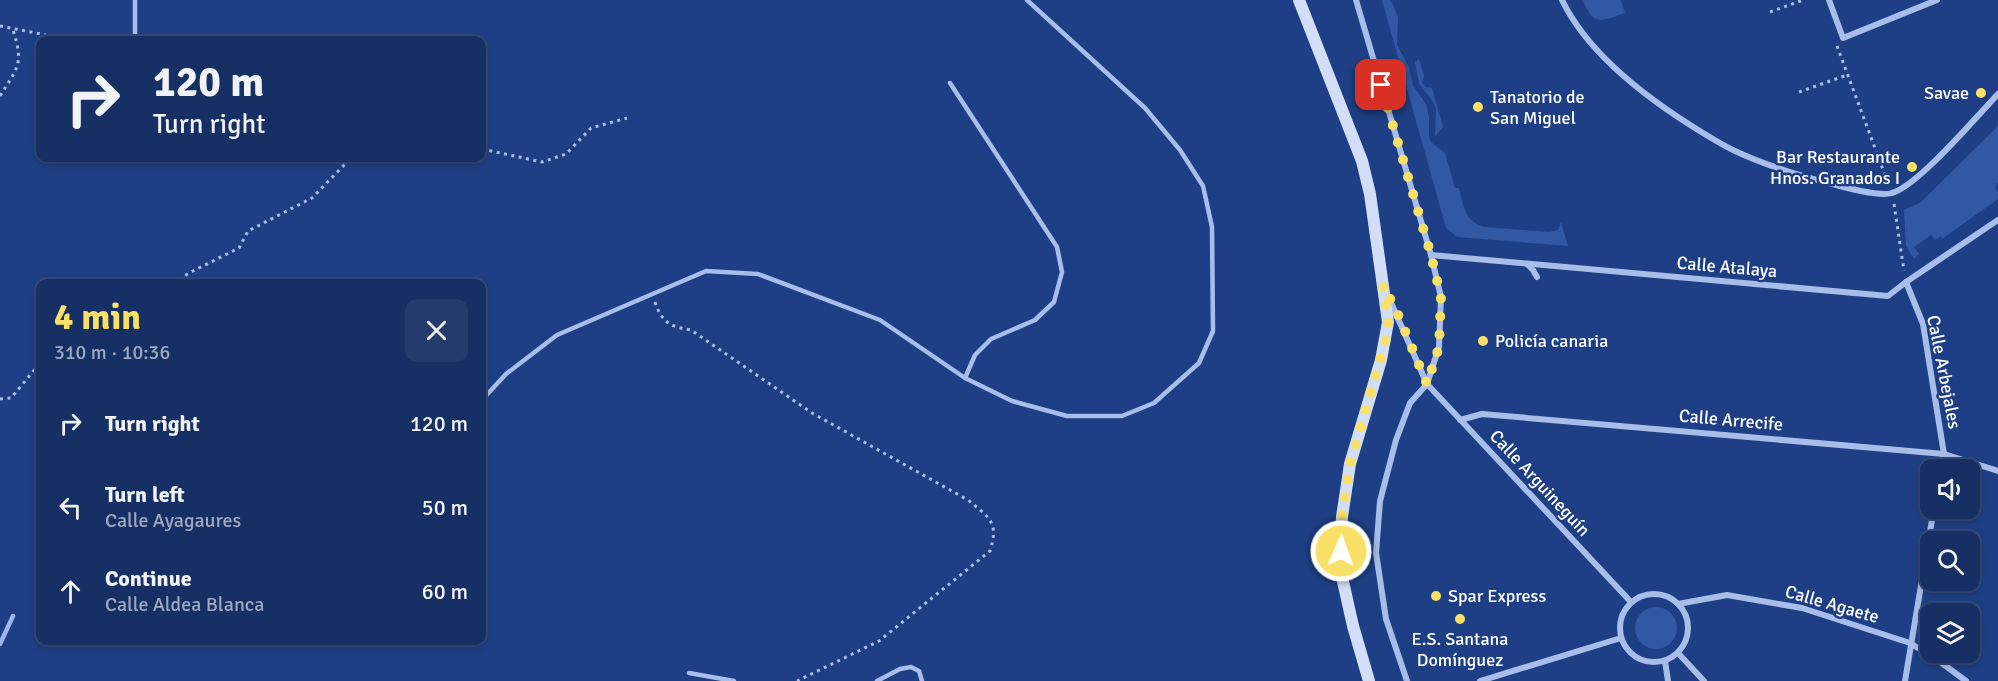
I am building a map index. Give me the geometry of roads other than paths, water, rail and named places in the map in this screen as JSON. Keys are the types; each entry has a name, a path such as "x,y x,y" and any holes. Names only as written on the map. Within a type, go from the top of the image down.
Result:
{"main road":[{"path":"1299,0 1362,161 1370,194 1388,322 1386,339 1350,464 1342,517 1340,568 1353,626 1369,681"}],"street":[{"path":"1356,0 1431,255 1441,297 1439,347 1427,384 1410,403 1396,440 1379,511 1376,553 1386,619 1407,681"},
{"path":"1562,0 1569,14 1591,43 1632,82 1672,114 1732,150 1773,167 1812,179 1870,192 1892,193 1918,177 1998,94"},
{"path":"1830,0 1843,38 1937,0"},
{"name":"Calle Atalaya","path":"1431,255 1888,296 1998,220"},
{"path":"1527,264 1537,277"},
{"name":"Calle Arbejales","path":"1906,282 1923,324 1943,459"},
{"name":"Calle Arguineguín","path":"1383,285 1397,312 1427,384 1631,602"},
{"name":"Calle Arrecife","path":"1460,420 1482,414 1944,454 1998,471"},
{"path":"1905,681 1932,519"},
{"path":"1650,594 1660,594 1678,604 1685,613 1688,634 1678,653 1665,661 1654,663 1633,656 1625,648 1619,629 1620,619 1631,602 1650,594"},
{"name":"Calle Agaete","path":"1678,604 1727,595 1803,608 1910,643 1966,681"},
{"path":"1480,681 1621,638"},
{"path":"1678,653 1704,681"},
{"path":"1665,661 1668,681"}],"lane":[{"path":"135,0 135,36"},
{"path":"486,396 506,374 557,335 706,271 758,274 880,320 965,378 1012,401 1068,416 1122,416 1154,403 1199,363 1213,331 1212,227 1203,186 1180,150 1145,108 1027,0"},
{"path":"950,83 1057,247 1062,272 1054,302 1035,320 991,339 975,355 965,378"},
{"path":"877,681 900,669 911,667 919,672 922,681"},
{"path":"689,673 734,681"}],"waterway":[{"path":"0,644 13,616"}],"place":[{"name":"Savae","path":"1981,93"},
{"name":"Tanatorio de San Miguel","path":"1478,107"},
{"name":"Bar Restaurante Hnos. Granados I","path":"1912,167"},
{"name":"Policía canaria","path":"1483,341"},
{"name":"Spar Express","path":"1436,596"},
{"name":"E.S. Santana Domínguez","path":"1460,619"}]}
